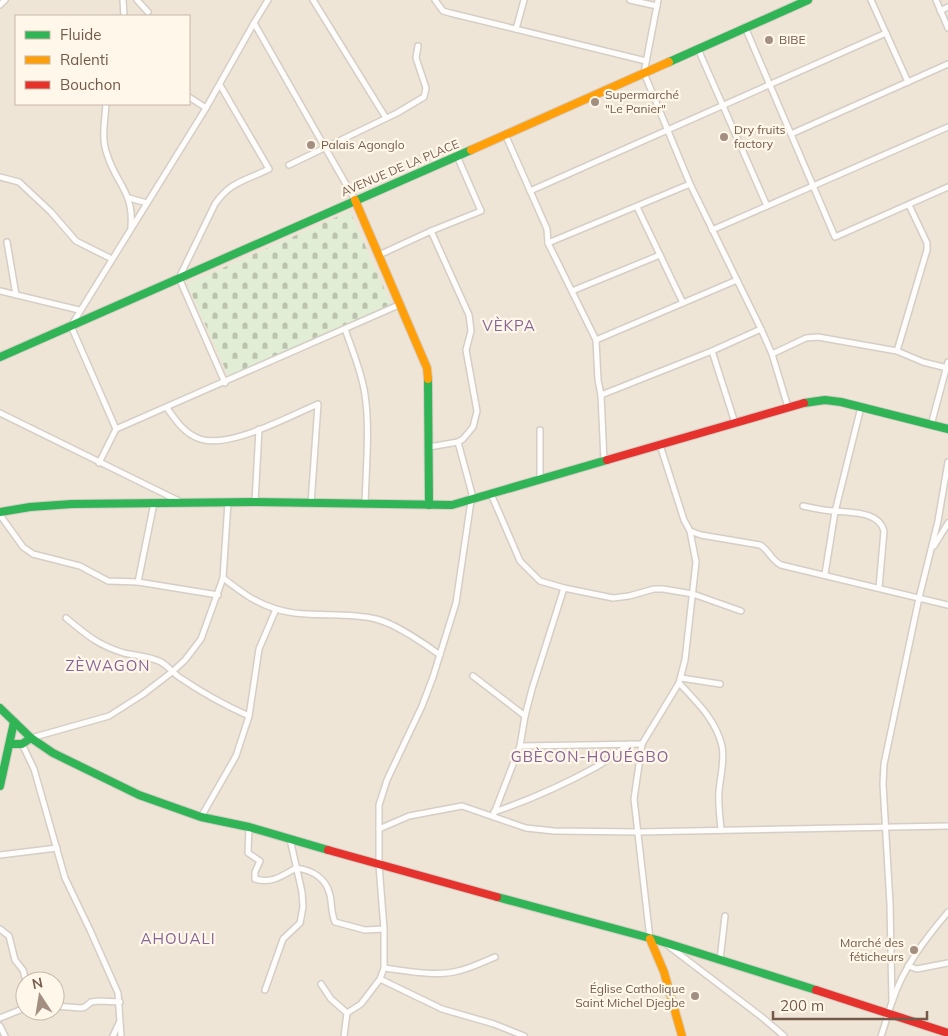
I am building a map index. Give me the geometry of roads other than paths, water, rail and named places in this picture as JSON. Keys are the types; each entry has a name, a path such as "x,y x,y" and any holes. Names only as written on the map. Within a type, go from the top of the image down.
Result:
{"street":[{"path":"0,5 5,0"},
{"path":"122,0 124,15"},
{"path":"137,0 148,12"},
{"path":"116,429 71,326 79,310 220,85 268,0"},
{"path":"313,0 386,118"},
{"path":"434,0 438,6 450,13 646,61"},
{"path":"516,30 524,0"},
{"path":"630,0 658,3 644,73 690,184 772,354 788,407"},
{"name":"AVENUE DE LA PLACE","path":"0,357 808,0"},
{"path":"871,0 908,82"},
{"path":"936,0 948,28"},
{"path":"940,10 948,7"},
{"path":"254,23 355,200 427,368 429,384 429,505"},
{"path":"745,27 835,237 948,187"},
{"path":"530,191 886,33"},
{"path":"289,165 416,103 424,97 426,88 416,58 418,46"},
{"path":"698,49 767,206"},
{"path":"791,134 948,64"},
{"path":"220,85 269,169 237,183 221,195 179,278 225,382"},
{"path":"190,98 206,108"},
{"path":"106,105 104,135 107,155 129,198 132,216 130,228"},
{"path":"712,230 948,127"},
{"path":"505,134 547,229 548,243 596,340 604,461"},
{"path":"379,255 481,210 457,156"},
{"path":"0,177 19,182 51,212 76,241 112,259"},
{"path":"548,243 690,184"},
{"path":"129,198 147,203"},
{"path":"897,350 927,250 927,243 909,204"},
{"path":"637,207 684,303"},
{"path":"429,447 458,442 463,439 473,427 477,411 466,350 471,331 470,320 463,298 431,231"},
{"path":"7,242 16,295"},
{"path":"572,291 660,255"},
{"path":"596,340 737,280"},
{"path":"0,292 79,310"},
{"path":"99,463 116,429 401,304"},
{"path":"345,329 361,375 366,396 365,504"},
{"path":"601,395 712,351 761,329"},
{"path":"772,354 812,336 897,350 923,362 947,365 932,425"},
{"path":"712,351 735,423"},
{"path":"218,595 138,582 108,581 80,566 29,552 23,547 0,514 30,507 72,504 255,502 452,504 470,501 540,478 811,401 841,402 948,429"},
{"path":"167,408 182,429 191,435 209,441 227,440 259,429 318,404 311,504"},
{"path":"825,574 835,512 861,407"},
{"path":"0,413 182,502"},
{"path":"255,502 259,429"},
{"path":"540,430 540,478"},
{"path":"344,1036 347,1013 361,1004 380,979 384,968 384,928 379,865 379,805 387,780 422,706 456,603 471,492 458,442"},
{"path":"660,445 684,520 690,531 696,562 685,660 680,680 642,744 634,799 650,938 664,972 682,1036"},
{"path":"892,1002 890,904 883,784 884,764 919,598 932,550 948,462"},
{"path":"491,494 524,567 540,581 612,598 629,596 654,589 693,594 741,611"},
{"path":"10,744 22,744 31,738 109,716 121,710 185,660 201,639 223,578 228,502"},
{"path":"138,582 154,504"},
{"path":"803,506 835,512 852,512 873,518 882,525 884,539 879,588"},
{"path":"932,550 948,523"},
{"path":"690,531 701,535 760,545 765,548 774,561 781,565 948,605"},
{"path":"223,578 244,595 276,609 293,612 358,616 379,620 440,655"},
{"path":"493,814 520,746 525,716 564,588"},
{"path":"201,817 236,756 249,716 259,649 276,609"},
{"path":"66,618 102,646 127,654 151,658 163,663 172,672 202,692 249,716"},
{"path":"473,676 525,716"},
{"path":"680,680 720,684"},
{"path":"680,680 707,715 719,736 722,747 722,769 718,792 720,830"},
{"path":"0,708 31,738 53,753 139,795 201,817 249,827 379,865 664,942 948,1033"},
{"path":"0,785 14,722"},
{"path":"22,744 34,769 65,878 118,993 121,1036"},
{"path":"493,814 582,774 608,760 630,744"},
{"path":"520,746 642,744"},
{"path":"378,829 409,816 455,807 493,814 516,825 536,830 638,832 948,826"},
{"path":"249,827 248,852 260,861 255,872 255,879 266,882 296,868 308,869 322,879 330,893 335,922 365,930 384,928"},
{"path":"265,990 283,939 300,923 303,907 302,892 290,839"},
{"path":"0,855 57,848"},
{"path":"881,1036 892,1002 908,966 924,940 948,912"},
{"path":"720,960 725,916"},
{"path":"0,929 9,936 15,960 23,971"},
{"path":"664,942 784,1036"},
{"path":"384,968 426,973 457,972 495,957"},
{"path":"908,966 918,969 948,963"},
{"path":"380,979 442,1009 494,1024 524,1036"},
{"path":"321,984 331,999 347,1013"},
{"path":"65,1007 81,1008 91,1002 100,1001 120,1002"},
{"path":"0,1018 15,1012"},
{"path":"113,1036 119,1022"},
{"path":"0,1026 5,1036"}],"place":[{"name":"BIBE","path":"769,40"},
{"name":"Supermarché \"Le Panier\"","path":"595,102"},
{"name":"Dry fruits factory","path":"724,137"},
{"name":"Palais Agonglo","path":"311,145"},
{"name":"Marché des féticheurs","path":"914,950"},
{"name":"Église Catholique Saint Michel Djegbe","path":"695,996"}],"district":[{"name":"VÈKPA","path":"509,326"},
{"name":"ZÈWAGON","path":"108,666"},
{"name":"GBÈCON-HOUÉGBO","path":"590,757"},
{"name":"AHOUALI","path":"178,939"}]}
